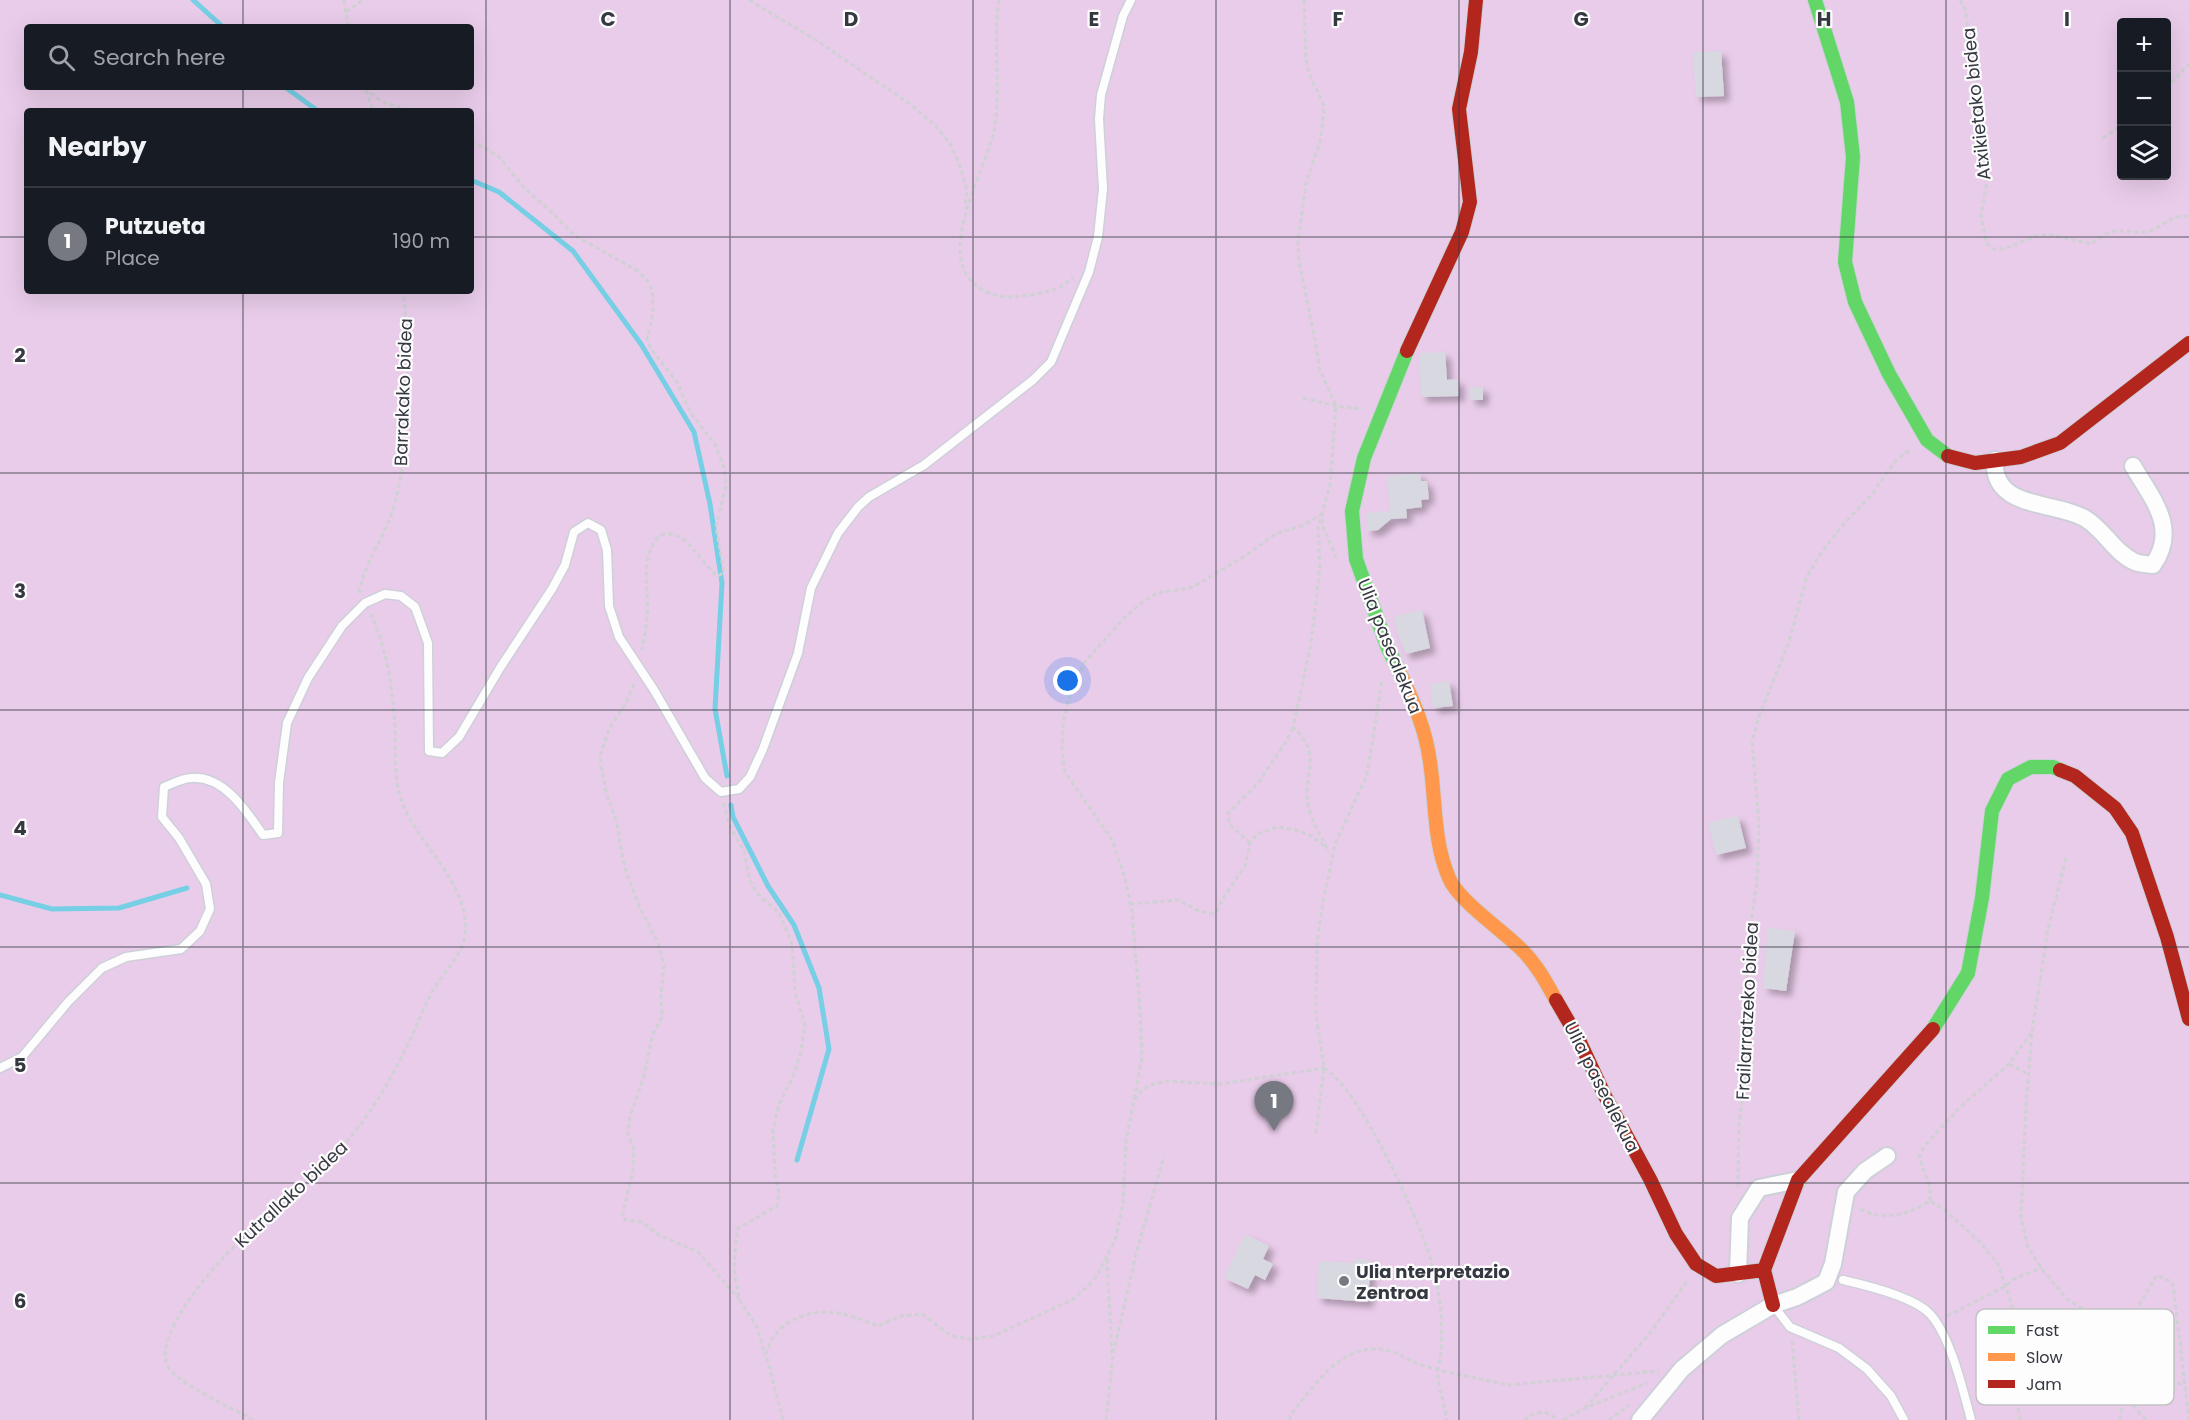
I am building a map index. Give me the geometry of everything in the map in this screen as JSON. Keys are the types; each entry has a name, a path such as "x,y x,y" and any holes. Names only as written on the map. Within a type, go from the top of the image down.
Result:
{"street":[{"name":"Ulia pasealekua","path":"1476,0 1471,52 1459,109 1470,202 1462,232 1415,331 1364,458 1352,511 1356,558 1387,646 1416,705 1430,760 1436,832 1449,880 1466,900 1521,950 1539,970 1578,1038 1676,1234 1696,1264 1716,1276"},
{"path":"1815,0 1847,102 1853,158 1845,262 1855,302 1889,374 1927,440 1946,455 1975,463 2021,457 2060,443 2189,343"},
{"path":"1995,460 1994,473 2003,488 2021,500 2087,519 2135,562 2153,565 2163,551 2164,519 2133,466"},
{"path":"1773,1305 1764,1270 1798,1180 1939,1022 1968,973 1982,898 1992,811 2008,779 2031,767 2052,767 2075,776 2115,808 2132,833 2167,937 2189,1019"},
{"path":"1640,1420 1682,1369 1722,1335 1773,1305 1797,1297 1826,1282 1833,1264 1846,1192 1865,1172 1887,1156"},
{"path":"1738,1274 1740,1218 1759,1188 1798,1180"},
{"path":"1716,1276 1764,1270"}],"lane":[{"path":"0,1068 22,1057 68,1002 102,968 126,957 181,949 200,931 210,909 206,884 179,838 162,817 164,787 191,778 216,782 243,807 263,835 278,833 279,783 287,723 308,678 342,626 365,603 385,594 401,596 416,608 428,643 429,751 442,753 459,737 500,668 552,589 565,565 574,532 588,523 601,530 607,550 609,606 619,637 654,690 705,778 721,792 739,789 750,777 763,749 798,653 811,588 838,533 858,507 883,488 924,465 1033,380 1051,362 1089,272 1098,237 1103,189 1099,119 1101,95 1124,16 1131,0"},
{"path":"1843,1280 1905,1297 1928,1312 1943,1334 1971,1420"},
{"path":"1773,1305 1790,1327 1839,1348 1867,1369 1891,1396 1904,1420"}],"path":[{"path":"344,0 348,24"},
{"path":"346,12 363,0"},
{"path":"749,0 816,40 910,104 936,126 950,144 959,162 967,190 960,239 961,260 969,280 981,290 1003,297 1042,292 1061,286 1076,274"},
{"path":"964,214 979,176 996,120 995,25 999,0"},
{"path":"1250,843 1229,824 1228,813 1258,783 1287,740 1293,726 1310,656 1320,565 1318,527 1330,485 1335,406 1319,368 1299,261 1299,223 1306,183 1320,142 1324,113 1323,103 1310,76 1306,60 1304,0"},
{"name":"Atxikietako bidea","path":"1960,0 1965,9 1976,77 1980,143 1988,176 1981,214 1986,242 1993,249 2004,249 2039,235 2054,235 2091,244 2110,232 2119,230 2147,232 2176,217 2183,215 2189,217"},
{"path":"2171,83 2189,64"},
{"path":"367,90 372,108"},
{"path":"368,90 387,105 398,108"},
{"path":"2103,138 2120,126"},
{"name":"Barrakako bidea","path":"402,802 396,776 394,708 389,665 381,636 359,594 362,575 388,524 396,500 405,453 404,294"},
{"path":"1303,398 1335,406 1383,411"},
{"name":"Frailarratzeko bidea","path":"1759,1188 1738,1188 1739,1123 1748,1022 1746,988 1758,859 1759,823 1752,741 1760,714 1790,642 1806,579 1818,557 1843,525 1872,494 1897,459 1927,440"},
{"path":"767,1362 768,1346 779,1329 798,1316 836,1312 878,1326 901,1316 922,1314 947,1333 972,1339 993,1336 1072,1300 1098,1274 1115,1240 1123,1204 1126,1141 1142,1058 1140,1009 1130,904 1125,877 1112,840 1065,772 1062,749 1063,723 1072,687 1085,662 1125,617 1143,602 1157,593 1190,588 1245,556 1277,534 1302,526 1322,514"},
{"path":"1322,514 1326,538 1337,560"},
{"path":"1316,1133 1324,1068 1316,1015 1317,943 1331,853 1366,775 1387,646"},
{"path":"1293,726 1308,742 1310,753 1307,784 1309,809 1331,853"},
{"path":"721,792 730,826 744,850 750,881 757,894 779,914 792,944 795,992 805,1025 800,1055 792,1079 779,1104 773,1130 775,1173 779,1194 777,1206 737,1229 734,1269 739,1299 757,1327 783,1420"},
{"name":"Kutrallako bidea","path":"253,1420 189,1385 171,1371 165,1356 168,1340 178,1316 220,1262 249,1232 317,1173 350,1138 377,1101 405,1052 431,994 456,957 466,934 463,909 454,888 402,802"},
{"path":"1130,904 1178,900 1211,914 1216,911 1245,866 1250,843 1257,834 1278,827 1312,836 1331,853"},
{"path":"2066,858 2048,929 2032,1032 2021,1218 2028,1247 2041,1268 2067,1299 2083,1309"},
{"path":"1930,1201 1930,1187 1919,1157 1925,1145 1960,1107 2009,1064 2032,1032"},
{"path":"2009,1064 2028,1074"},
{"path":"1134,1100 1142,1090 1150,1085 1166,1081 1220,1084 1324,1068 1334,1074 1356,1103 1371,1129 1427,1249 1443,1334 1438,1380 1447,1420"},
{"path":"1106,1420 1113,1359 1136,1254 1164,1156"},
{"path":"1860,1209 1882,1216 1902,1214 1930,1201"},
{"path":"1930,1201 1945,1210 1979,1241 1998,1264 2013,1309"},
{"path":"1107,1258 1113,1359"},
{"path":"1935,1322 2006,1286 2014,1279 2041,1268"},
{"path":"1585,1408 1650,1333 1691,1276 1697,1274 1716,1276"},
{"path":"2137,1309 2157,1275 2172,1282 2189,1420"},
{"path":"1790,1327 1799,1420"},
{"path":"1289,1420 1324,1373 1345,1356 1369,1349 1391,1351 1438,1370 1509,1385 1682,1369"},
{"path":"2174,1382 2185,1385"},
{"path":"1563,1420 1585,1408 1648,1383"},
{"path":"2018,1405 2020,1420"},
{"path":"2120,1420 2122,1405"},
{"path":"2133,1405 2146,1420"},
{"path":"1524,1420 1538,1412 1545,1412 1557,1420"}],"shaded area":[{"path":"0,0 2189,0 2189,1420 0,1420"}],"building":[{"path":"1721,51 1724,96 1696,97 1693,52"},
{"path":"1445,352 1447,380 1458,379 1459,396 1421,397 1419,358 1421,353"},
{"path":"1470,387 1483,387 1483,400 1470,400"},
{"path":"1420,473 1421,481 1427,481 1429,499 1421,500 1422,507 1406,509 1407,518 1391,519 1378,530 1367,531 1366,513 1390,511 1387,476"},
{"path":"1422,610 1430,648 1406,654 1398,635 1394,616"},
{"path":"1449,681 1453,706 1433,708 1430,684"},
{"path":"1738,816 1746,848 1716,855 1708,823"},
{"path":"1768,928 1795,931 1786,991 1763,988"},
{"path":"1245,1234 1269,1246 1263,1259 1273,1264 1265,1280 1255,1275 1248,1289 1224,1278"},
{"name":"Ulia nterpretazio Zentroa","path":"1355,1259 1371,1260 1368,1302 1317,1298 1319,1261 1354,1263"}],"waterway":[{"path":"193,0 220,24"},
{"path":"289,90 314,108"},
{"path":"474,181 499,192 573,251 641,344 694,432 710,504 722,583 715,709 727,776"},
{"path":"731,805 733,817 768,886 794,925 819,988 829,1049 797,1160"},
{"path":"0,895 52,909 119,908 187,888"}],"traffic: fast":[{"path":"1815,0 1847,102 1853,157 1845,262 1855,302 1889,374 1927,440 1948,456"},
{"path":"1399,671 1387,646 1356,559 1352,511 1364,458 1407,351"},
{"path":"1933,1029 1968,973 1982,898 1992,811 2008,779 2031,767 2053,767 2060,770"}],"traffic: slow":[{"path":"1399,671 1414,704 1428,750 1440,850 1449,878 1470,905 1526,954 1556,1000"}],"traffic: jam":[{"path":"1407,351 1462,232 1470,202 1459,109 1471,52 1476,0"},
{"path":"1948,456 1975,463 2021,457 2060,443 2189,343"},
{"path":"2060,770 2075,776 2115,808 2132,833 2167,937 2189,1019"},
{"path":"1556,1000 1578,1038 1676,1234 1696,1264 1716,1276 1764,1270"},
{"path":"1773,1305 1764,1270 1798,1180 1933,1029"}],"place":[{"name":"Putzueta","path":"1274,1131"},
{"name":"Ulia nterpretazio Zentroa","path":"1344,1281"}]}
